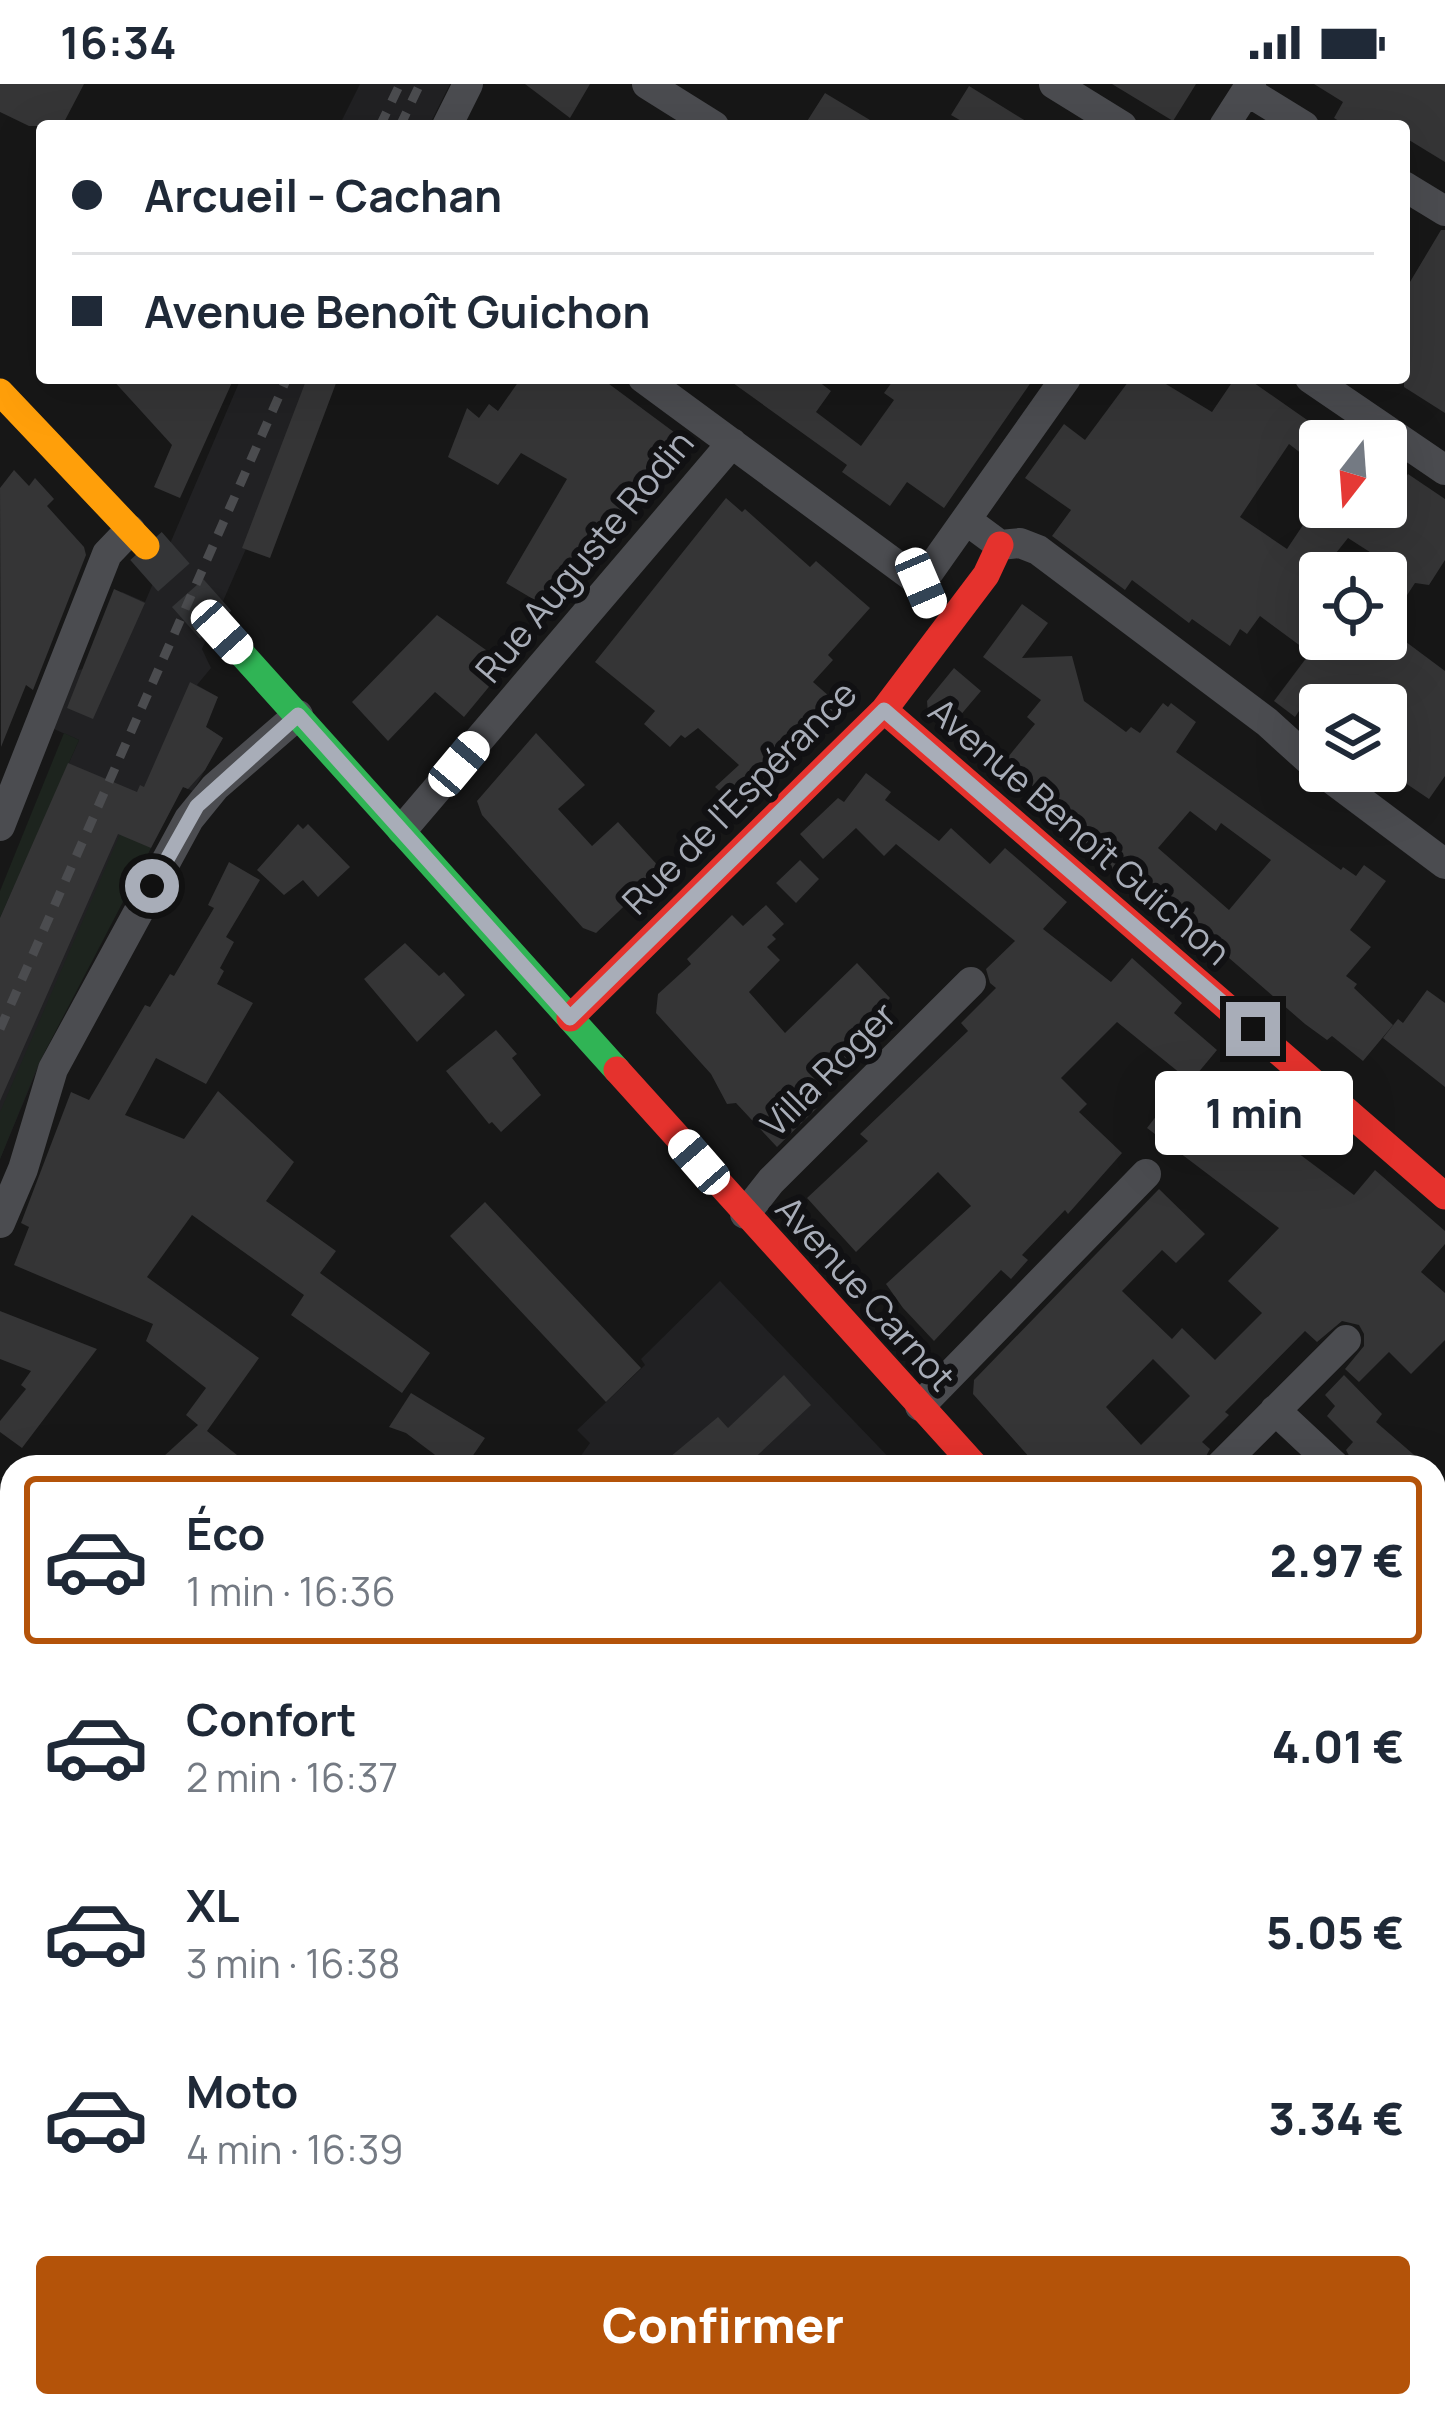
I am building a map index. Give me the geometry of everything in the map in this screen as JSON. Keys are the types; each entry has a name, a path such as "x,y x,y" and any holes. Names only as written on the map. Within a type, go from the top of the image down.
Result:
{"street":[{"path":"450,120 468,84"},
{"path":"647,84 704,120"},
{"path":"1054,84 1112,120"},
{"path":"1228,120 1249,87 1296,120"},
{"path":"1410,190 1445,211"},
{"path":"651,384 921,583 932,607 952,622"},
{"path":"921,583 1062,384"},
{"path":"1319,384 1445,470"},
{"path":"0,392 138,538 107,554 0,826"},
{"name":"Rue Auguste Rodin","path":"402,830 732,442"},
{"path":"966,520 1000,545 1020,543 1038,550 1267,722 1299,752"},
{"name":"Rue de l'Espérance","path":"570,1018 884,710 986,575 1000,545"},
{"name":"Avenue Carnot","path":"222,632 965,1455"},
{"name":"Avenue Benoît Guichon","path":"884,710 1445,1196"},
{"path":"0,1223 23,1169 52,1069 197,806 298,715"},
{"path":"1348,792 1445,864"},
{"name":"Villa Roger","path":"745,1214 771,1181 971,982"},
{"path":"920,1406 1146,1174"},
{"path":"1231,1455 1346,1340"},
{"path":"1275,1409 1323,1455"}],"shaded area":[{"path":"360,84 450,84 432,120 342,120"},
{"path":"238,384 312,384 202,649 211,668 197,685 218,697 205,726 223,738 193,791 178,785 171,797 176,800 48,1043 0,1159 0,918 79,740 47,726 69,672 88,668 122,592 145,602"},
{"path":"64,733 79,740 0,918 0,891"},
{"path":"121,832 151,848 39,1063 0,1159 0,1112"},
{"path":"720,1281 887,1455 582,1455 590,1443 577,1430 645,1365 641,1359"}],"building":[{"path":"0,84 84,84 65,120 36,120 36,126 29,126 0,112"},
{"path":"525,84 590,84 570,118"},
{"path":"1112,84 1196,84 1171,120"},
{"path":"1314,84 1445,84 1445,162 1410,141 1410,120 1337,120 1334,118 1343,102"},
{"path":"969,86 1024,120 960,120 951,115"},
{"path":"825,93 870,120 808,120"},
{"path":"1445,230 1445,413 1404,387 1410,384 1410,282"},
{"path":"116,384 231,384 180,498 154,487 172,445"},
{"path":"305,384 336,384 270,558 242,548"},
{"path":"517,384 609,384 686,441 667,468 661,463 627,515 618,510 609,527 605,525 595,541 591,538 573,571 549,582 538,602 506,583 567,479 521,453 498,485 448,457 467,408 479,418 489,404 498,411"},
{"path":"734,384 822,384 831,391 816,412 861,446 894,400 884,393 891,384 1030,384 944,508 907,482 890,506 842,472 847,465"},
{"path":"1127,384 1166,384 1212,412 1231,384 1256,384 1307,420 1299,420 1299,452 1289,444 1240,517 1287,549 1301,528 1407,528 1408,474 1445,499 1445,560 1429,585 1415,583 1407,595 1407,552 1370,552 1348,538 1337,552 1299,552 1299,645 1260,616 1247,634 1240,629 1230,646 1192,619 1189,623 1132,580 1125,590 1052,536 1071,510 1025,478 1064,424 1085,440"},
{"path":"14,470 29,486 35,478 54,499 47,506 86,555 33,690 26,685 1,747 0,488"},
{"path":"726,498 810,567 816,561 870,608 828,655 833,660 813,682 846,711 743,812 715,787 739,765 698,728 685,738 681,735 670,747 644,724 655,711 595,662"},
{"path":"114,589 145,603 93,719 67,708"},
{"path":"1022,604 1048,623 1022,658 1072,656 1084,701 1126,732 1131,727 1140,733 1163,703 1168,707 1171,703 1196,722 1176,752 1341,870 1356,876 1364,865 1386,881 1350,930 1371,947 1346,976 1393,1025 1363,1061 1332,1036 1327,1040 1305,1024 1146,886 1137,896 1039,811 1049,800 1004,762 1035,724 1027,717 1041,700 983,657","holes":["1190,811 1216,831 1221,823 1271,860 1229,910 1158,848"]},
{"path":"437,615 507,665 464,717 435,692 388,741 352,702"},
{"path":"1407,643 1445,671 1445,776 1429,799 1407,784 1407,684 1299,684 1295,717 1274,701 1305,660 1407,660"},
{"path":"954,668 981,691 947,731 928,714 927,701"},
{"path":"190,682 218,697 206,727 223,738 205,770 188,789 183,787 151,848 118,834 0,1101 0,918 68,763 137,792 140,785 144,787"},
{"path":"536,733 585,785 558,809 592,846 618,822 662,870 596,933 583,928 482,815 477,801"},
{"path":"866,773 891,792 885,800 939,841 951,828 990,864 1005,848 1067,902 1043,929 1111,982 1132,958 1182,1003 1174,1013 1217,1050 1192,1080 1242,1120 1275,1083 1306,1110 1282,1141 1354,1195 1375,1170 1445,1231 1445,1244 1421,1272 1445,1293 1445,1340 1411,1374 1389,1352 1359,1382 1345,1369 1364,1346 1359,1325 1342,1321 1317,1342 1305,1331 1225,1412 1229,1415 1202,1442 1210,1449 1207,1455 1027,1455 973,1394 974,1380 1159,1189 1205,1234 1176,1263 1162,1250 1122,1291 1172,1339 1182,1328 1215,1360 1262,1313 1228,1281 1279,1228 1147,1128 1186,1078 1117,1022 1061,1078 1087,1104 1079,1112 1122,1153 1068,1214 1065,1210 1022,1255 1028,1260 1011,1279 1001,1270 934,1341 886,1284 971,1206 938,1172 856,1252 807,1198 868,1141 860,1134 968,1031 961,1023 996,988 986,969 1015,941 896,844 884,856 856,828 823,859 800,834 838,798 844,802","holes":["1153,1359 1190,1396 1141,1445 1106,1407"]},
{"path":"298,824 303,829 308,824 350,867 318,897 303,880 284,895 257,870"},
{"path":"800,860 819,879 796,903 776,883"},
{"path":"229,862 260,880 226,937 234,942 217,984 253,1003 206,1084 156,1058 125,1115 184,1139 218,1091 294,1162 266,1201 336,1251 320,1273 430,1353 402,1393 291,1315 304,1295 192,1215 147,1277 259,1358 207,1431 237,1455 165,1455 198,1425 186,1415 206,1388 146,1341 153,1324 14,1265 29,1227 21,1223 71,1092 89,1100 145,1005 150,1007 170,974 174,976 214,908 208,905"},
{"path":"766,905 784,924 767,947 780,960 749,992 785,1033 857,963 890,998 874,1015 885,1027 809,1095 819,1106 777,1147 736,1103 727,1104 711,1074 656,1013 658,994 691,964 687,959 732,915 743,926"},
{"path":"405,943 439,976 444,972 465,995 417,1042 364,979"},
{"path":"1427,990 1445,1003 1445,1087 1383,1038 1398,1019 1403,1023"},
{"path":"496,1030 517,1054 512,1058 541,1095 501,1132 446,1071"},
{"path":"485,1202 641,1368 606,1402 450,1236"},
{"path":"0,1311 97,1349 22,1448 0,1432 0,1421 26,1389 21,1385 31,1371 0,1359"},
{"path":"784,1375 811,1405 758,1455 672,1455 718,1417 728,1428"},
{"path":"1344,1375 1382,1414 1376,1422 1414,1455 1349,1455 1346,1450 1353,1442 1327,1416 1335,1406 1325,1395"},
{"path":"411,1393 485,1438 473,1455 435,1455 406,1433 389,1427"}],"tunnel":[{"path":"146,546 222,632"}],"railway":[{"path":"383,120 400,84"},
{"path":"403,120 420,84"},
{"path":"0,1029 284,384"}],"traffic: fast":[{"path":"222,632 617,1070"}],"traffic: slow":[{"path":"0,392 146,546"}],"traffic: jam":[{"path":"570,1018 884,710 986,575 1000,545"},
{"path":"884,710 1445,1196"},
{"path":"617,1070 965,1455"}],"route":[{"path":"152,886 197,806 298,715 570,1018 884,710 1253,1029"}]}
